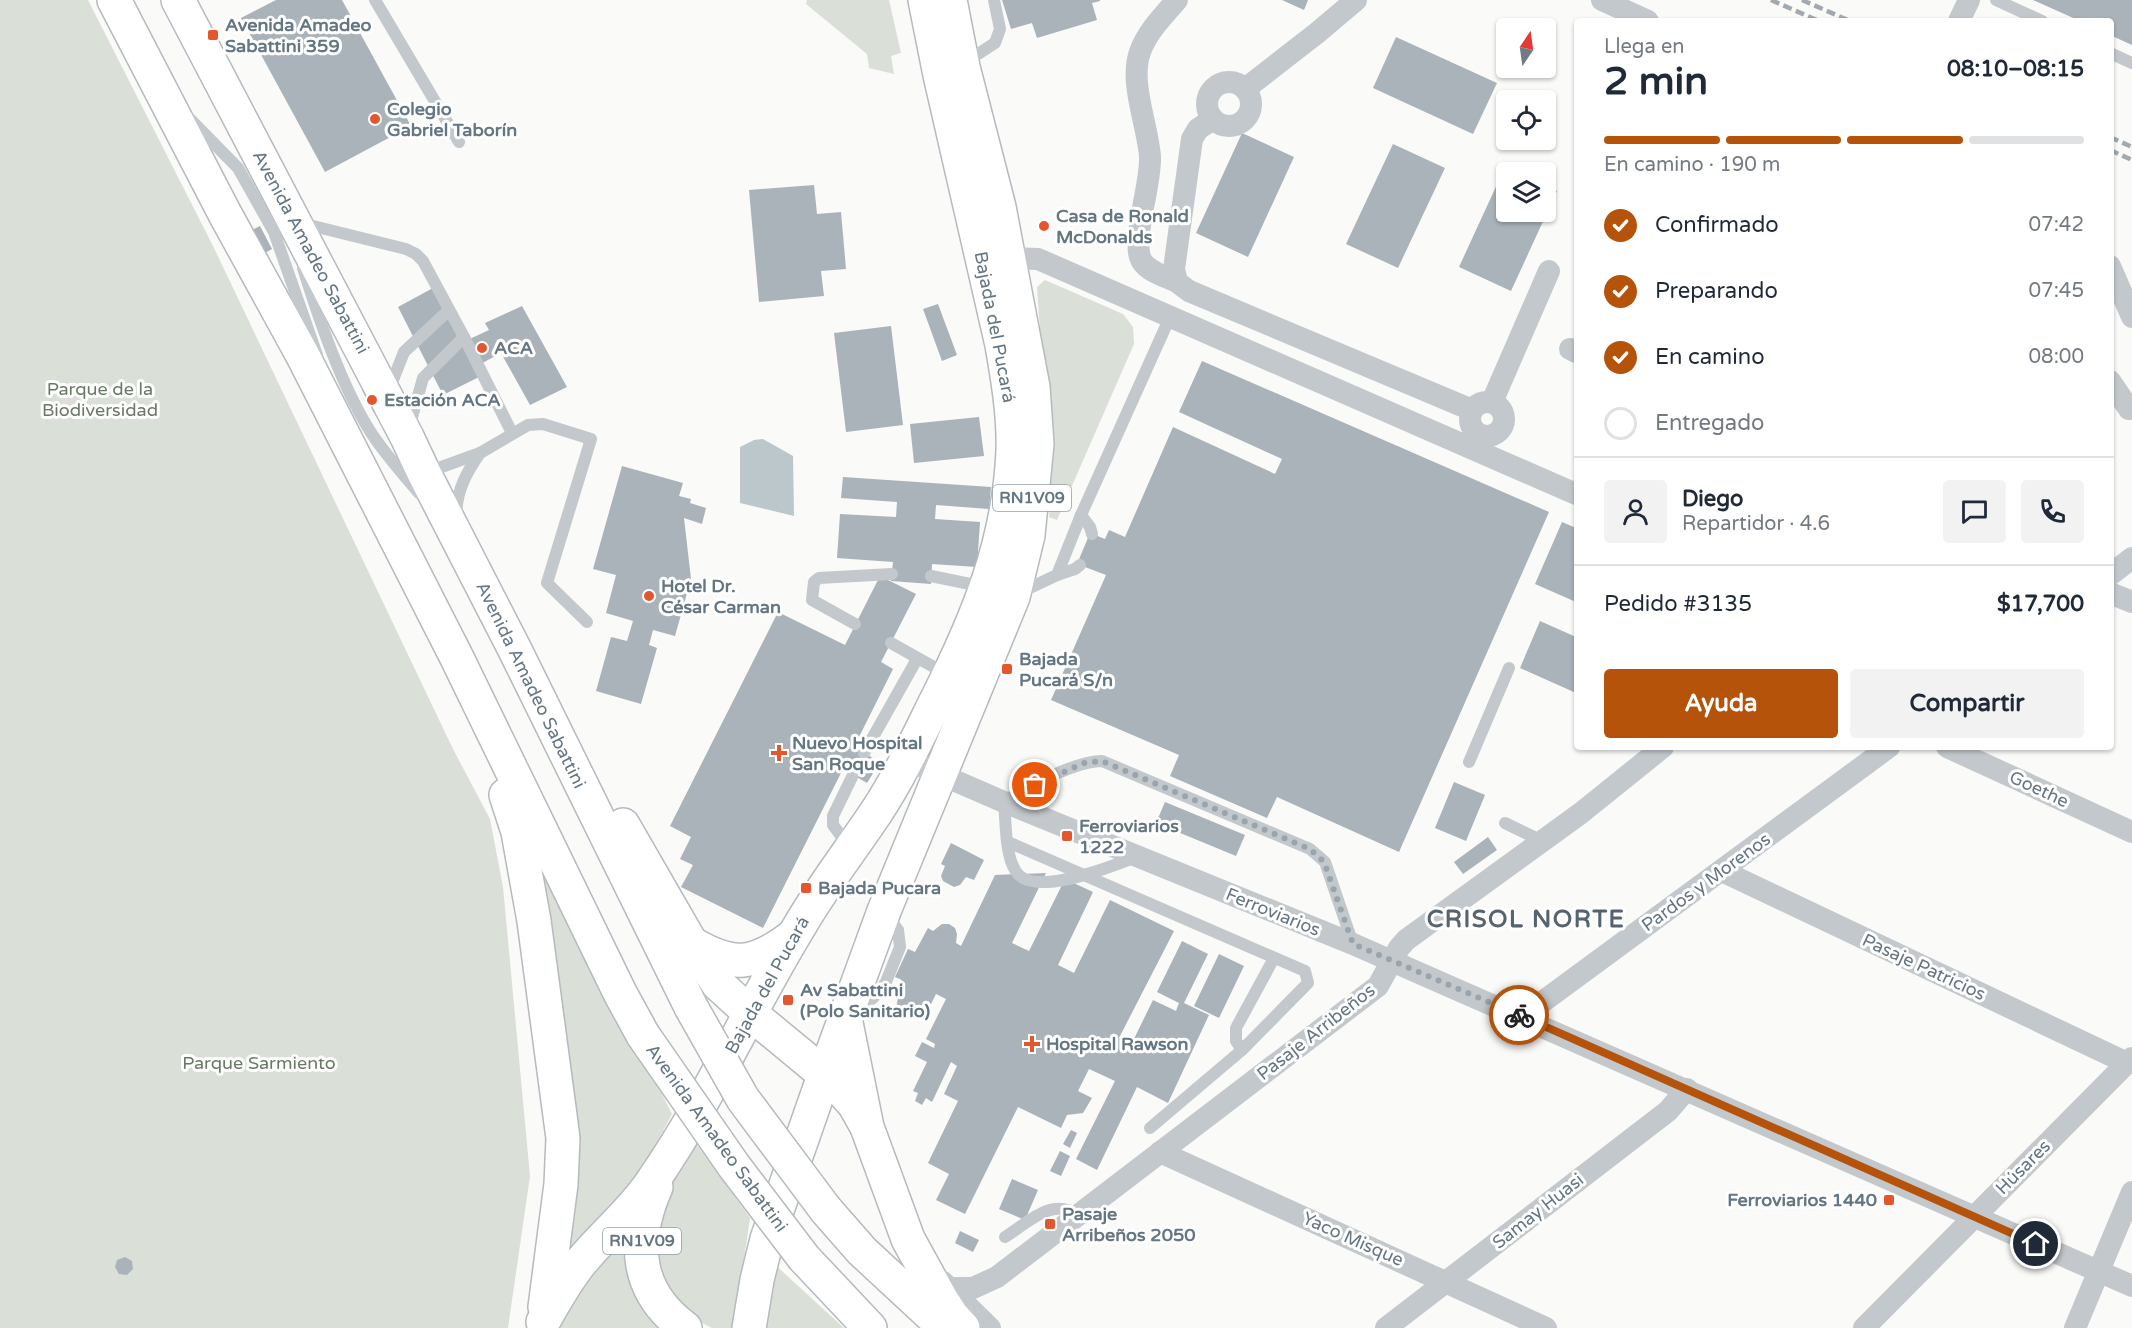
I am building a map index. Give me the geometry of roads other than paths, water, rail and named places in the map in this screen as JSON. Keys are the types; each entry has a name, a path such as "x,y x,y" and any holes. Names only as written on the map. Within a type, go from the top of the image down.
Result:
{"main road":[{"name":"Avenida Amadeo Sabattini","path":"114,0 225,214 325,399 457,658 620,993 643,1035 734,1166 804,1258 870,1328"},
{"name":"Avenida Amadeo Sabattini","path":"178,0 387,397 691,1007 743,1099 826,1210 862,1251 945,1328"},
{"path":"907,0 950,178 995,255"},
{"name":"Bajada del Pucará","path":"925,0 940,75 995,255"},
{"name":"Bajada del Pucará","path":"749,1328 767,1239 884,911 939,775 962,682 1000,592 1002,537 1013,449 1009,386 995,255 999,207 963,67 950,0"},
{"path":"967,0 988,115 999,207"},
{"path":"515,650 571,733 691,943 718,984 844,1091 867,1127"},
{"path":"457,658 467,696 518,832 534,921 555,1068 564,1156 543,1325"},
{"name":"Bajada del Pucará","path":"543,1325 569,1278 582,1260 643,1195 677,1145 818,896 876,812 907,759 962,682"},
{"path":"691,943 710,954 730,960 747,959 763,956 775,950 794,935"},
{"path":"846,1017 867,1127 908,1239 952,1316 963,1328"},
{"name":"RN1V09","path":"677,1145 645,1218 641,1258 646,1280 656,1300 669,1316 685,1328"}],"street":[{"path":"1177,0 1152,30 1140,53 1137,75 1150,163 1138,245 1140,259 1148,268 1190,291 1482,406 1549,271"},
{"path":"1245,89 1356,0"},
{"path":"1602,0 1641,18"},
{"path":"1960,18 1969,0"},
{"path":"1224,83 1239,85 1245,89 1251,102 1248,115 1244,120 1232,126 1218,123 1213,119 1207,105 1212,91 1224,83"},
{"path":"1177,282 1174,268 1192,139 1198,129 1213,119"},
{"path":"995,255 1038,259 1574,493"},
{"path":"2114,274 2132,317"},
{"path":"2114,387 2129,408"},
{"path":"2114,572 2132,558"},
{"path":"2114,595 2132,602"},
{"name":"Pasaje Arribeños","path":"949,1288 973,1288 997,1277 1378,986 1406,940 1581,813 1659,750"},
{"name":"Pardos y Morenos","path":"1522,1017 1885,750"},
{"name":"Goethe","path":"1954,750 2132,832"},
{"name":"Ferroviarios","path":"907,759 1004,802 1353,944 2132,1286"},
{"name":"Pasaje Patricios","path":"1722,871 2129,1060"},
{"name":"Húsares","path":"1864,1328 2129,1060"},
{"name":"Samay Huasi","path":"1386,1328 1668,1111 1687,1089"},
{"name":"Yaco Misque","path":"1160,1152 1546,1328"},
{"path":"2075,1328 2132,1192"},
{"path":"916,1256 990,1328"}],"lane":[{"path":"375,0 459,142"},
{"path":"978,54 995,44 1000,29 994,0"},
{"path":"1996,0 2035,18"},
{"path":"2114,55 2132,63"},
{"path":"456,534 396,466 370,431 351,395 324,331 303,269 295,222 406,249 416,254 423,261 464,337 512,433"},
{"path":"387,397 404,352 449,310"},
{"path":"1057,575 1081,515 1170,316"},
{"path":"407,437 423,378 464,337"},
{"path":"424,473 480,453 528,426 543,424 591,439 547,583 587,622"},
{"path":"456,534 456,500 467,471 480,453"},
{"path":"1081,515 1092,534"},
{"path":"931,576 1000,592 1075,569 1080,565"},
{"path":"855,624 812,600 814,582 819,578 892,574"},
{"path":"891,643 962,682"},
{"path":"864,753 917,659"},
{"path":"1468,762 1509,668"},
{"path":"1138,856 1082,875 1046,883 1023,879 1016,874 1011,863 1004,802 1018,793 1084,763 1102,761 1310,849 1324,862 1353,944"},
{"path":"850,849 833,825 833,816 853,775"},
{"path":"1505,823 1542,841"},
{"path":"1008,842 1305,971 1308,983 1242,1050 1150,1128"},
{"path":"1242,1050 1236,1041 1236,1028 1274,958"},
{"path":"1005,1237 1049,1209 1063,1207 1078,1215"}],"railway":[{"path":"1771,0 1812,18"},
{"path":"1802,0 1843,18"},
{"path":"2114,139 2132,147"},
{"path":"2114,152 2132,160"}],"place":[{"name":"Avenida Amadeo Sabattini 359","path":"213,35"},
{"name":"Colegio Gabriel Taborín","path":"375,119"},
{"name":"Casa de Ronald McDonalds","path":"1044,226"},
{"name":"ACA","path":"482,348"},
{"name":"Estación ACA","path":"372,400"},
{"name":"Hotel Dr. César Carman","path":"649,596"},
{"name":"Bajada Pucará S/n","path":"1007,669"},
{"name":"Nuevo Hospital San Roque","path":"779,753"},
{"name":"Ferroviarios 1222","path":"1067,836"},
{"name":"Bajada Pucara","path":"806,888"},
{"name":"Av Sabattini (Polo Sanitario)","path":"788,1000"},
{"name":"Hospital Rawson","path":"1032,1044"},
{"name":"Ferroviarios 1440","path":"1889,1200"},
{"name":"Pasaje Arribeños 2050","path":"1050,1224"}],"district":[{"name":"CRISOL NORTE","path":"1526,919"}],"park label":[{"name":"Parque de la Biodiversidad","path":"100,399"},
{"name":"Parque Sarmiento","path":"259,1063"}]}
